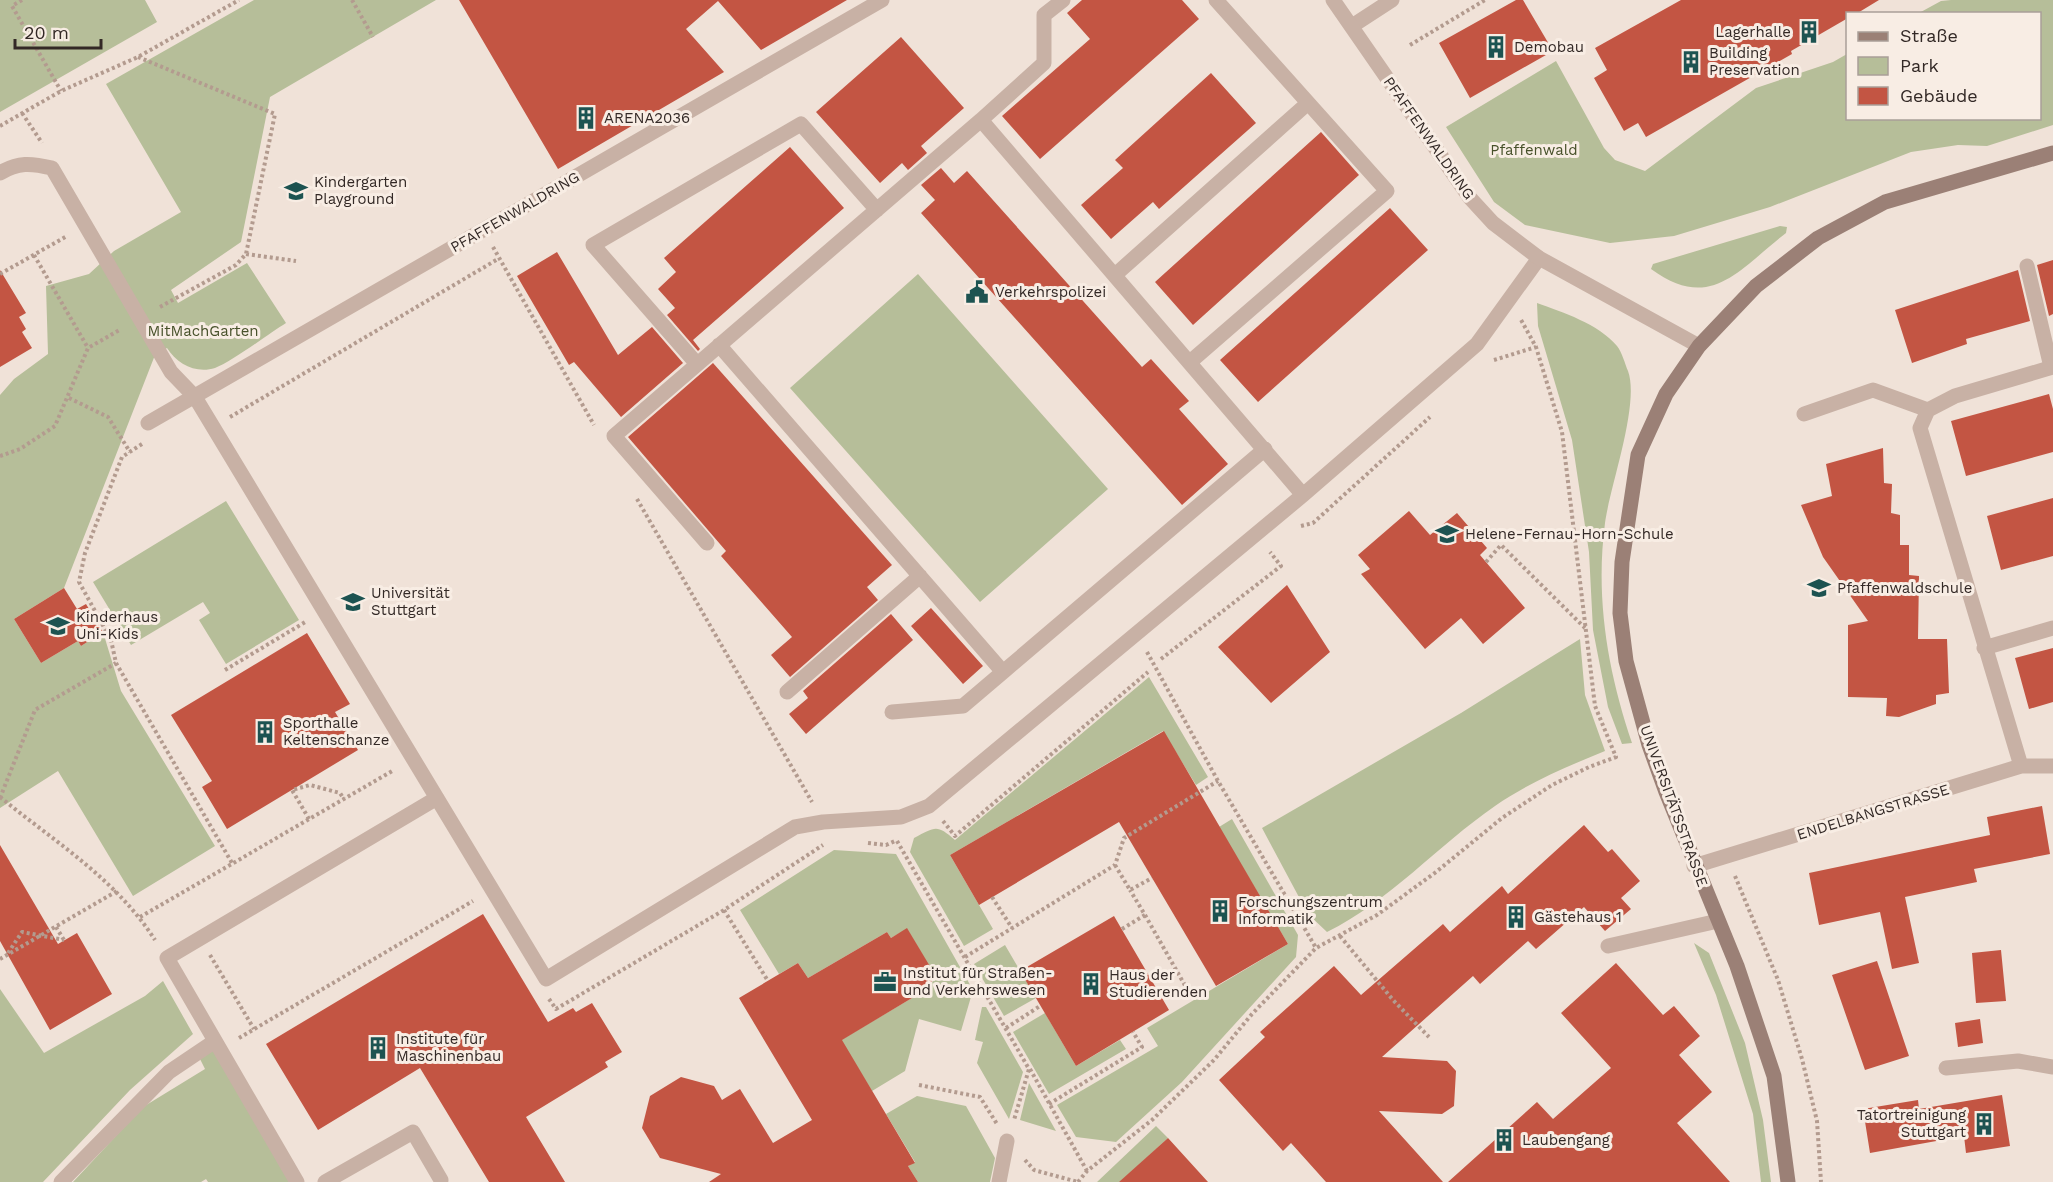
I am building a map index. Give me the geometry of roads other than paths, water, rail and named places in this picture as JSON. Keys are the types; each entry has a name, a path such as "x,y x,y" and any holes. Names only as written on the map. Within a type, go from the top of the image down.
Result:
{"street":[{"name":"PFAFFENWALDRING","path":"148,423 882,0"},
{"path":"707,543 614,436 1044,63 1044,15 1064,0"},
{"path":"1190,362 1387,190 1216,0"},
{"name":"PFAFFENWALDRING","path":"1334,0 1470,198 1493,223 1539,258 1699,346"},
{"path":"1352,26 1392,0"},
{"path":"1115,275 1308,103"},
{"path":"981,120 1303,495"},
{"path":"697,364 593,245 801,124 877,210"},
{"name":"UNIVERSITÄTSSTRASSE","path":"1788,1182 1774,1076 1737,966 1694,866 1649,745 1626,662 1620,613 1622,562 1638,455 1666,394 1699,346 1755,286 1818,237 1885,202 2053,153"},
{"path":"0,173 14,165 33,163 57,165 91,222 171,372 195,397 546,979 795,827 823,822 901,817 929,807 1303,495 1477,344 1539,258"},
{"path":"2021,766 1920,428 1928,410 1955,396 2052,367 2027,266"},
{"path":"719,345 1003,672"},
{"path":"1804,414 1874,390 1928,410"},
{"path":"892,712 963,706 1265,449"},
{"path":"787,692 920,576"},
{"path":"1984,648 2053,628"},
{"name":"ENDELBANGSTRASSE","path":"1694,866 1875,813 2021,766 2053,766"},
{"path":"297,1182 167,958 437,798"},
{"path":"1608,946 1718,921"},
{"path":"61,1182 169,1072 218,1045"},
{"path":"1946,1068 2018,1061 2053,1067"},
{"path":"324,1182 413,1132 441,1180"},
{"path":"999,1182 1007,1141"}],"place":[{"name":"Lagerhalle","path":"1809,32"},
{"name":"Demobau","path":"1496,47"},
{"name":"Building Preservation","path":"1691,62"},
{"name":"ARENA2036","path":"586,118"},
{"name":"Kindergarten Playground","path":"296,191"},
{"name":"Verkehrspolizei","path":"977,292"},
{"name":"Helene-Fernau-Horn-Schule","path":"1447,534"},
{"name":"Pfaffenwaldschule","path":"1819,588"},
{"name":"Universität Stuttgart","path":"353,602"},
{"name":"Kinderhaus Uni-Kids","path":"58,626"},
{"name":"Sporthalle Keltenschanze","path":"265,732"},
{"name":"Forschungszentrum Informatik","path":"1220,911"},
{"name":"Gästehaus 1","path":"1516,917"},
{"name":"Institut für Straßen- und Verkehrswesen","path":"885,982"},
{"name":"Haus der Studierenden","path":"1091,984"},
{"name":"Institute für Maschinenbau","path":"378,1048"},
{"name":"Tatortreinigung Stuttgart","path":"1984,1124"},
{"name":"Laubengang","path":"1504,1140"}],"park label":[{"name":"Pfaffenwald","path":"1534,150"},
{"name":"MitMachGarten","path":"203,331"}]}
